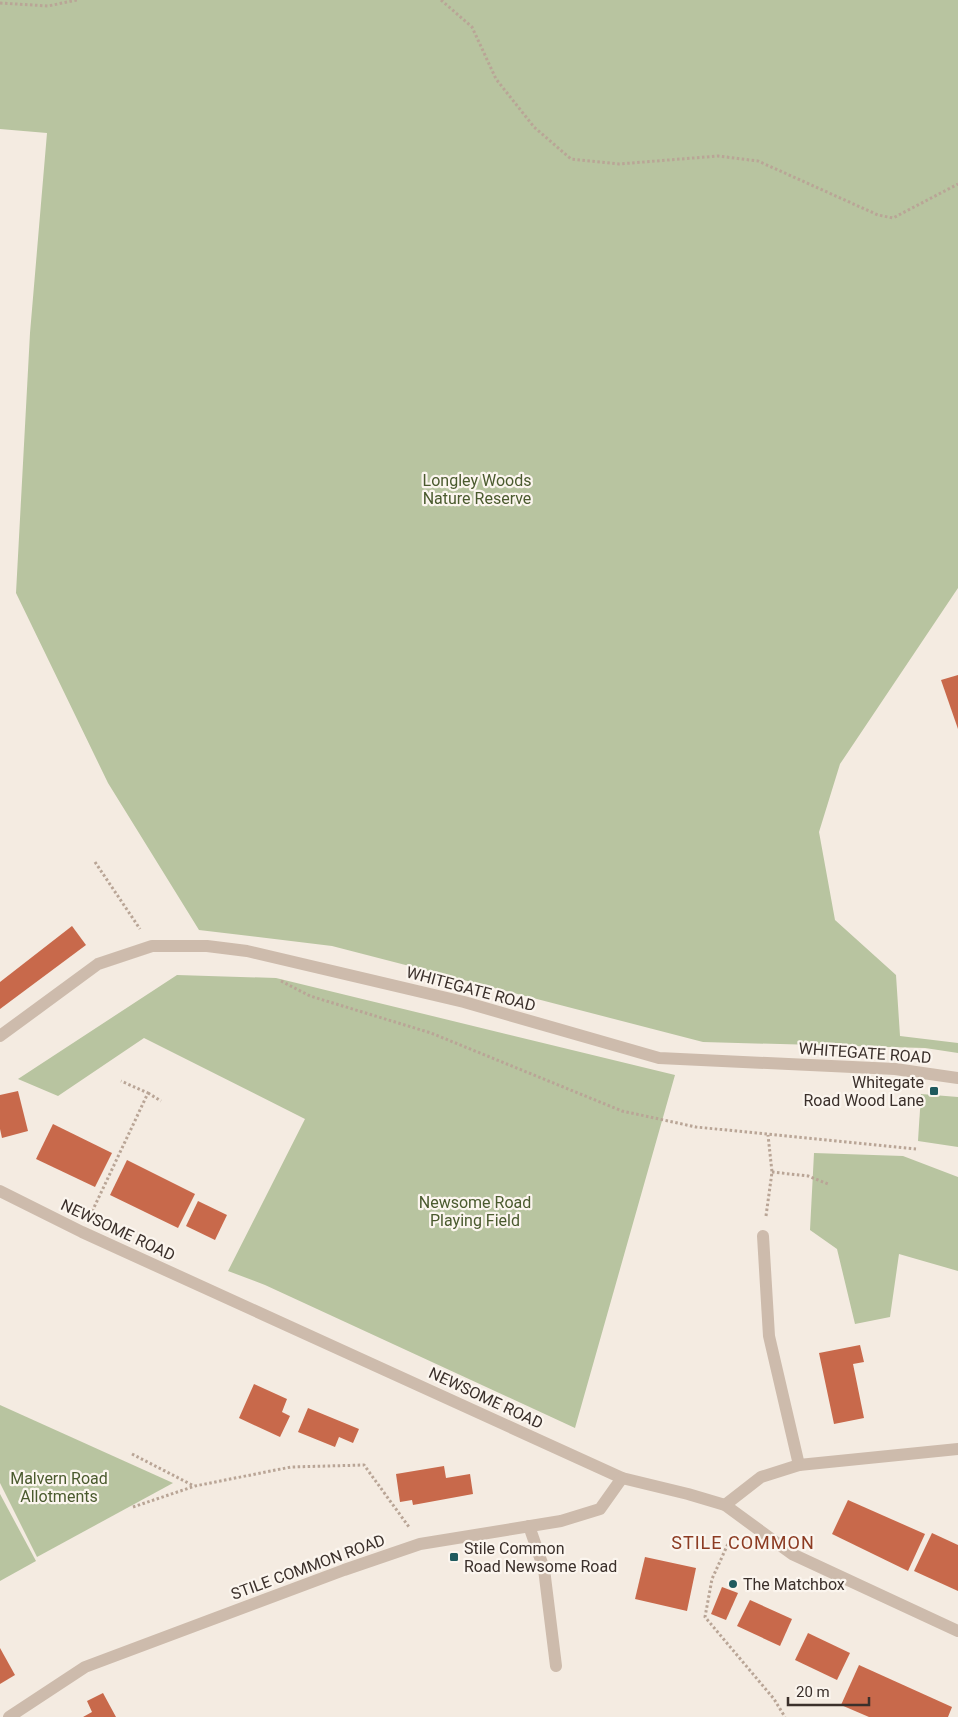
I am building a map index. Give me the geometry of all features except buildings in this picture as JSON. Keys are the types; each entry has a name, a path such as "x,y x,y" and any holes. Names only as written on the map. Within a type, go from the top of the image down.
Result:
{"street":[{"name":"WHITEGATE ROAD","path":"0,1036 98,964 152,946 207,946 247,950 464,1002 658,1058 895,1069 958,1078"},
{"name":"NEWSOME ROAD","path":"0,1191 82,1232 622,1478 725,1505 792,1554 958,1631"},
{"path":"763,1236 769,1336 799,1465"},
{"path":"725,1505 761,1477 799,1465 958,1449"},
{"name":"STILE COMMON ROAD","path":"9,1717 85,1667 344,1570 420,1544 561,1521 600,1509 622,1478"},
{"path":"529,1526 544,1569 556,1666"}],"path":[{"path":"0,3 48,6 77,0"},
{"path":"442,0 472,27 496,79 534,126 571,159 619,164 718,156 758,161 878,215 893,218 958,184"},
{"path":"95,862 152,946"},
{"path":"310,996 431,1033 622,1112 696,1127 916,1149"},
{"path":"121,1081 161,1101"},
{"path":"82,1232 148,1094"},
{"path":"763,1236 772,1172 768,1135"},
{"path":"772,1172 808,1176 828,1184"},
{"path":"132,1454 195,1486"},
{"path":"132,1507 195,1486 291,1467 364,1465 420,1544"},
{"path":"740,1517 712,1579 705,1617 774,1699 785,1717"}],"green space":[{"name":"Longley Woods Nature Reserve","path":"0,0 958,0 958,588 840,764 819,832 835,920 896,975 900,1036 958,1043 958,1053 925,1048 703,1042 332,946 199,930 108,783 16,593 30,333 47,133 0,129"},
{"name":"Newsome Road Playing Field","path":"177,975 276,978 675,1075 575,1428 265,1285 228,1271 305,1119 144,1038 58,1096 18,1079"},
{"path":"921,1094 958,1097 958,1147 918,1141"},
{"path":"814,1153 903,1156 958,1177 958,1271 899,1254 890,1317 855,1324 837,1249 810,1230"},
{"name":"Malvern Road Allotments","path":"0,1405 173,1483 37,1557 0,1483"},
{"path":"0,1494 36,1561 0,1581"}],"place":[{"name":"Whitegate Road Wood Lane","path":"934,1091"},
{"name":"Stile Common Road Newsome Road","path":"454,1557"},
{"name":"The Matchbox","path":"733,1584"}],"district":[{"name":"STILE COMMON","path":"743,1542"}]}
